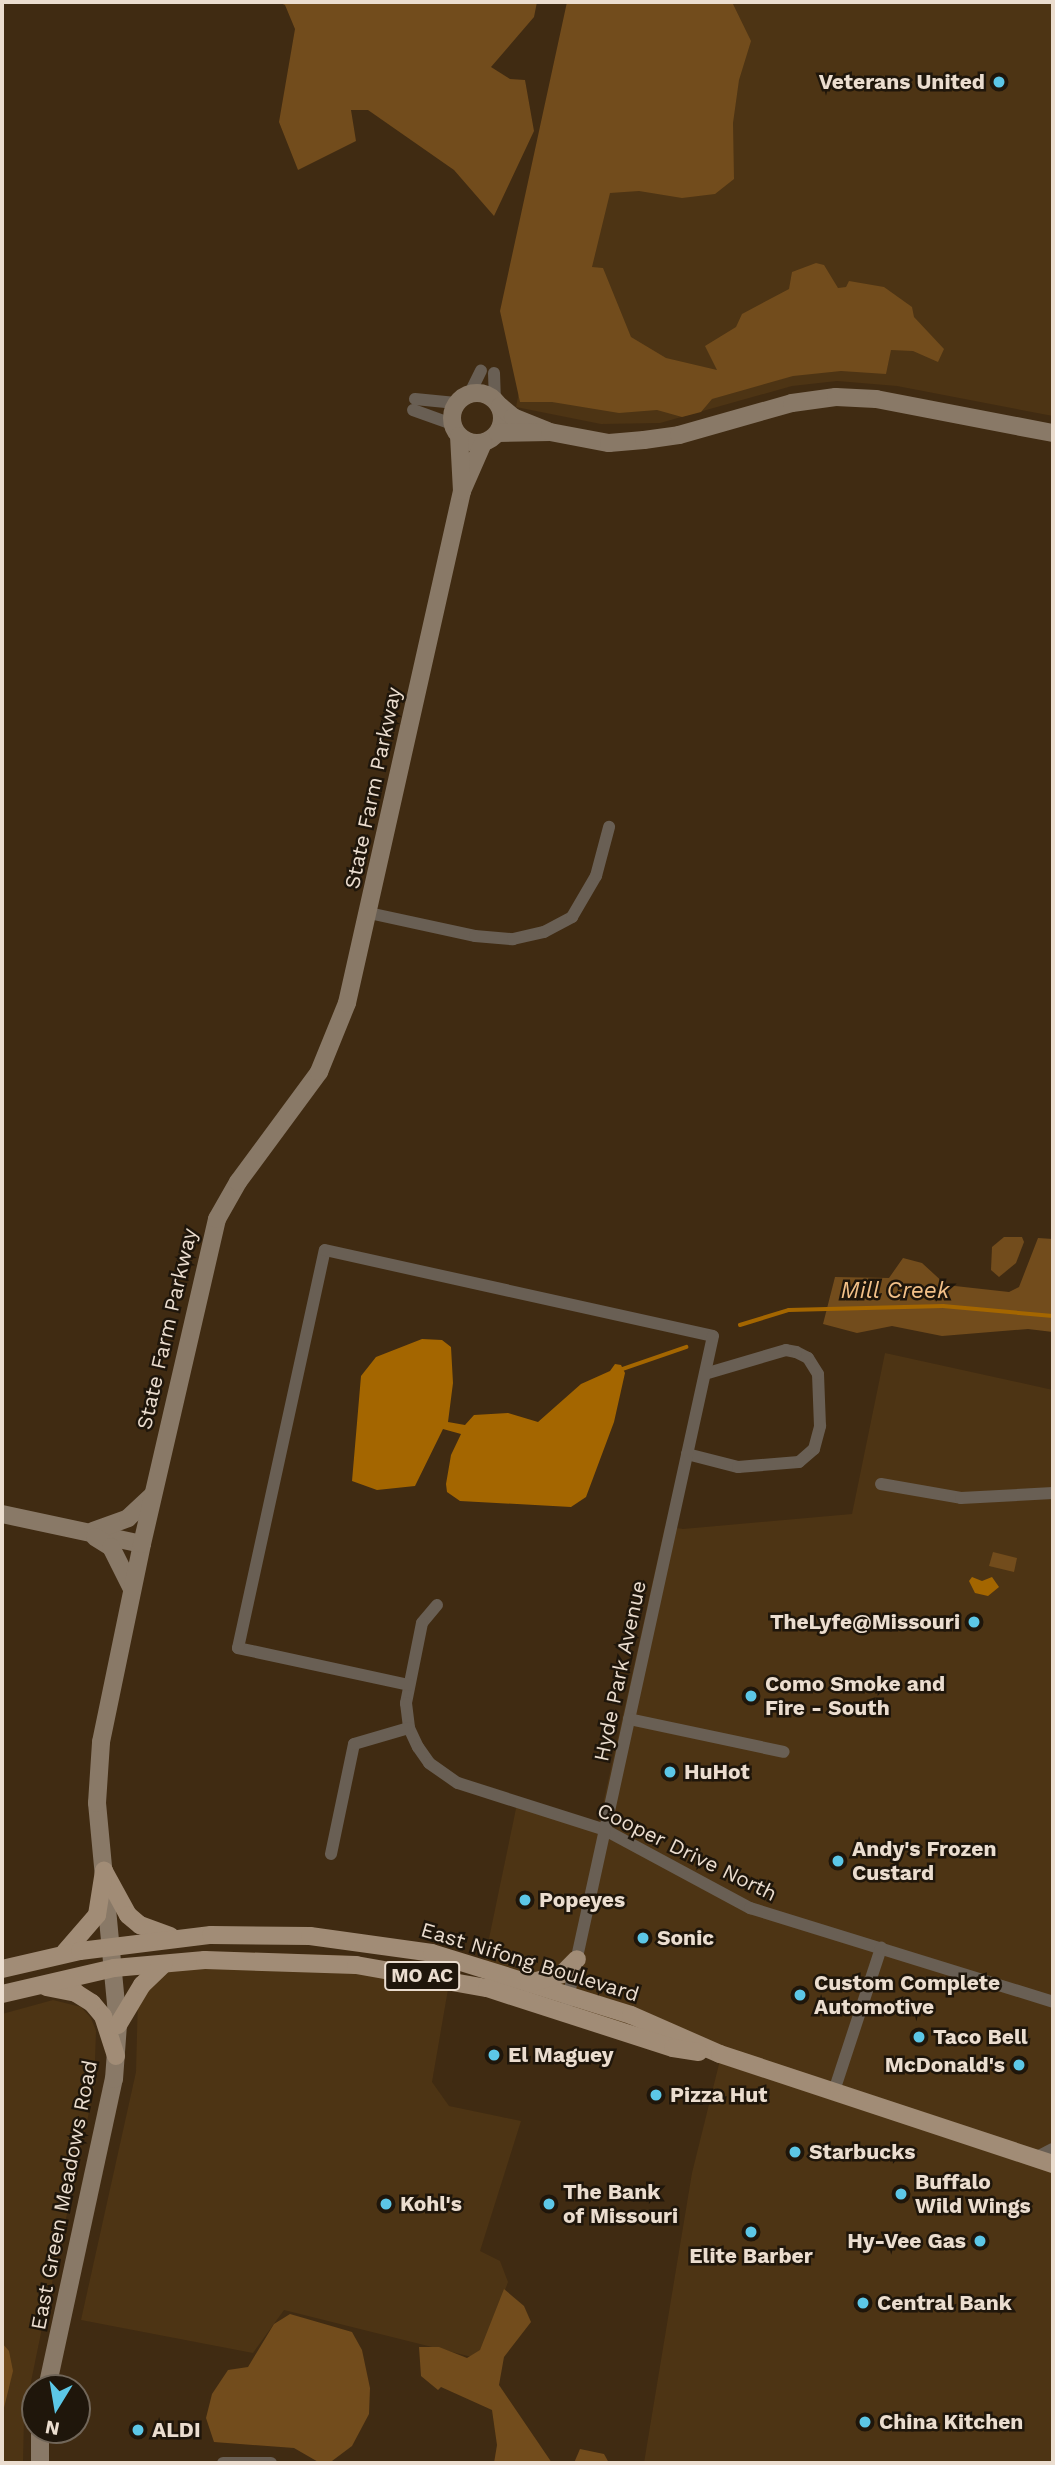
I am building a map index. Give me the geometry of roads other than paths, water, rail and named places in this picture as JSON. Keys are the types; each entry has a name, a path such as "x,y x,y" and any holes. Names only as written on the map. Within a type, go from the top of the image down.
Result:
{"main road":[{"path":"104,1871 128,1915 140,1925 179,1938"},
{"path":"63,1954 97,1916 104,1871"},
{"name":"East Nifong Boulevard","path":"112,1947 179,1938 256,1934 373,1942 432,1953 526,1983 567,2005"},
{"name":"MO AC","path":"2,1969 63,1954 112,1947"},
{"path":"526,1983 555,1978 577,1959"},
{"name":"East Nifong Boulevard","path":"114,1968 256,1960 356,1965 631,2015 720,2054 1053,2164"},
{"path":"118,2025 141,1986 164,1964"},
{"name":"MO AC","path":"2,1994 114,1968"},
{"path":"32,1986 68,1991 92,2003 103,2016 116,2056"}],"street":[{"path":"463,398 488,372 503,420 491,438"},
{"path":"550,432 491,438 456,430 414,405 463,398 498,403 513,417 550,432 609,443 679,435 792,403 835,397 876,398 1053,433"},
{"name":"State Farm Parkway","path":"462,491 456,430 463,398"},
{"name":"State Farm Parkway","path":"114,1968 97,1803 101,1742 152,1496 217,1219 238,1181 319,1072 347,1003 462,491 491,438"},
{"path":"369,913 475,936 513,939 544,932 572,917 596,876 609,827"},
{"name":"Hyde Park Avenue","path":"409,1685 238,1648 325,1250 713,1336 567,2005"},
{"path":"687,1454 738,1468 799,1462 814,1449 820,1426 818,1374 808,1358 796,1352 786,1350 705,1374"},
{"path":"881,1485 961,1498 1053,1493"},
{"path":"86,1532 125,1520 152,1496"},
{"path":"2,1514 142,1544"},
{"path":"86,1532 111,1547 132,1590"},
{"path":"331,1854 354,1744 409,1728 409,1685 422,1623 437,1605"},
{"path":"629,1719 784,1752"},
{"name":"Cooper Drive North","path":"409,1728 429,1763 458,1783 605,1830 750,1908 1053,2002"},
{"path":"834,2091 881,1948"},
{"name":"East Green Meadows Road","path":"50,2374 116,2056 118,2025 114,1968"},
{"path":"1035,2158 1053,2149"},
{"path":"40,2444 40,2463"},
{"path":"223,2463 271,2463"}],"waterway":[{"name":"Mill Creek","path":"740,1325 789,1310 943,1306 1053,1316"},
{"name":"Mill Creek","path":"623,1369 686,1347"}],"place":[{"name":"Veterans United","path":"999,82"},
{"name":"TheLyfe@Missouri","path":"974,1622"},
{"name":"Como Smoke and Fire - South","path":"751,1696"},
{"name":"HuHot","path":"670,1772"},
{"name":"Andy's Frozen Custard","path":"838,1861"},
{"name":"Popeyes","path":"525,1900"},
{"name":"Sonic","path":"643,1938"},
{"name":"Custom Complete Automotive","path":"800,1995"},
{"name":"Taco Bell","path":"919,2037"},
{"name":"El Maguey","path":"494,2055"},
{"name":"McDonald's","path":"1019,2065"},
{"name":"Pizza Hut","path":"656,2095"},
{"name":"Starbucks","path":"795,2152"},
{"name":"Buffalo Wild Wings","path":"901,2194"},
{"name":"Kohl's","path":"386,2204"},
{"name":"The Bank of Missouri","path":"549,2204"},
{"name":"Elite Barber","path":"751,2232"},
{"name":"Hy-Vee Gas","path":"980,2241"},
{"name":"Central Bank","path":"863,2303"},
{"name":"China Kitchen","path":"865,2422"},
{"name":"ALDI","path":"138,2430"}]}
